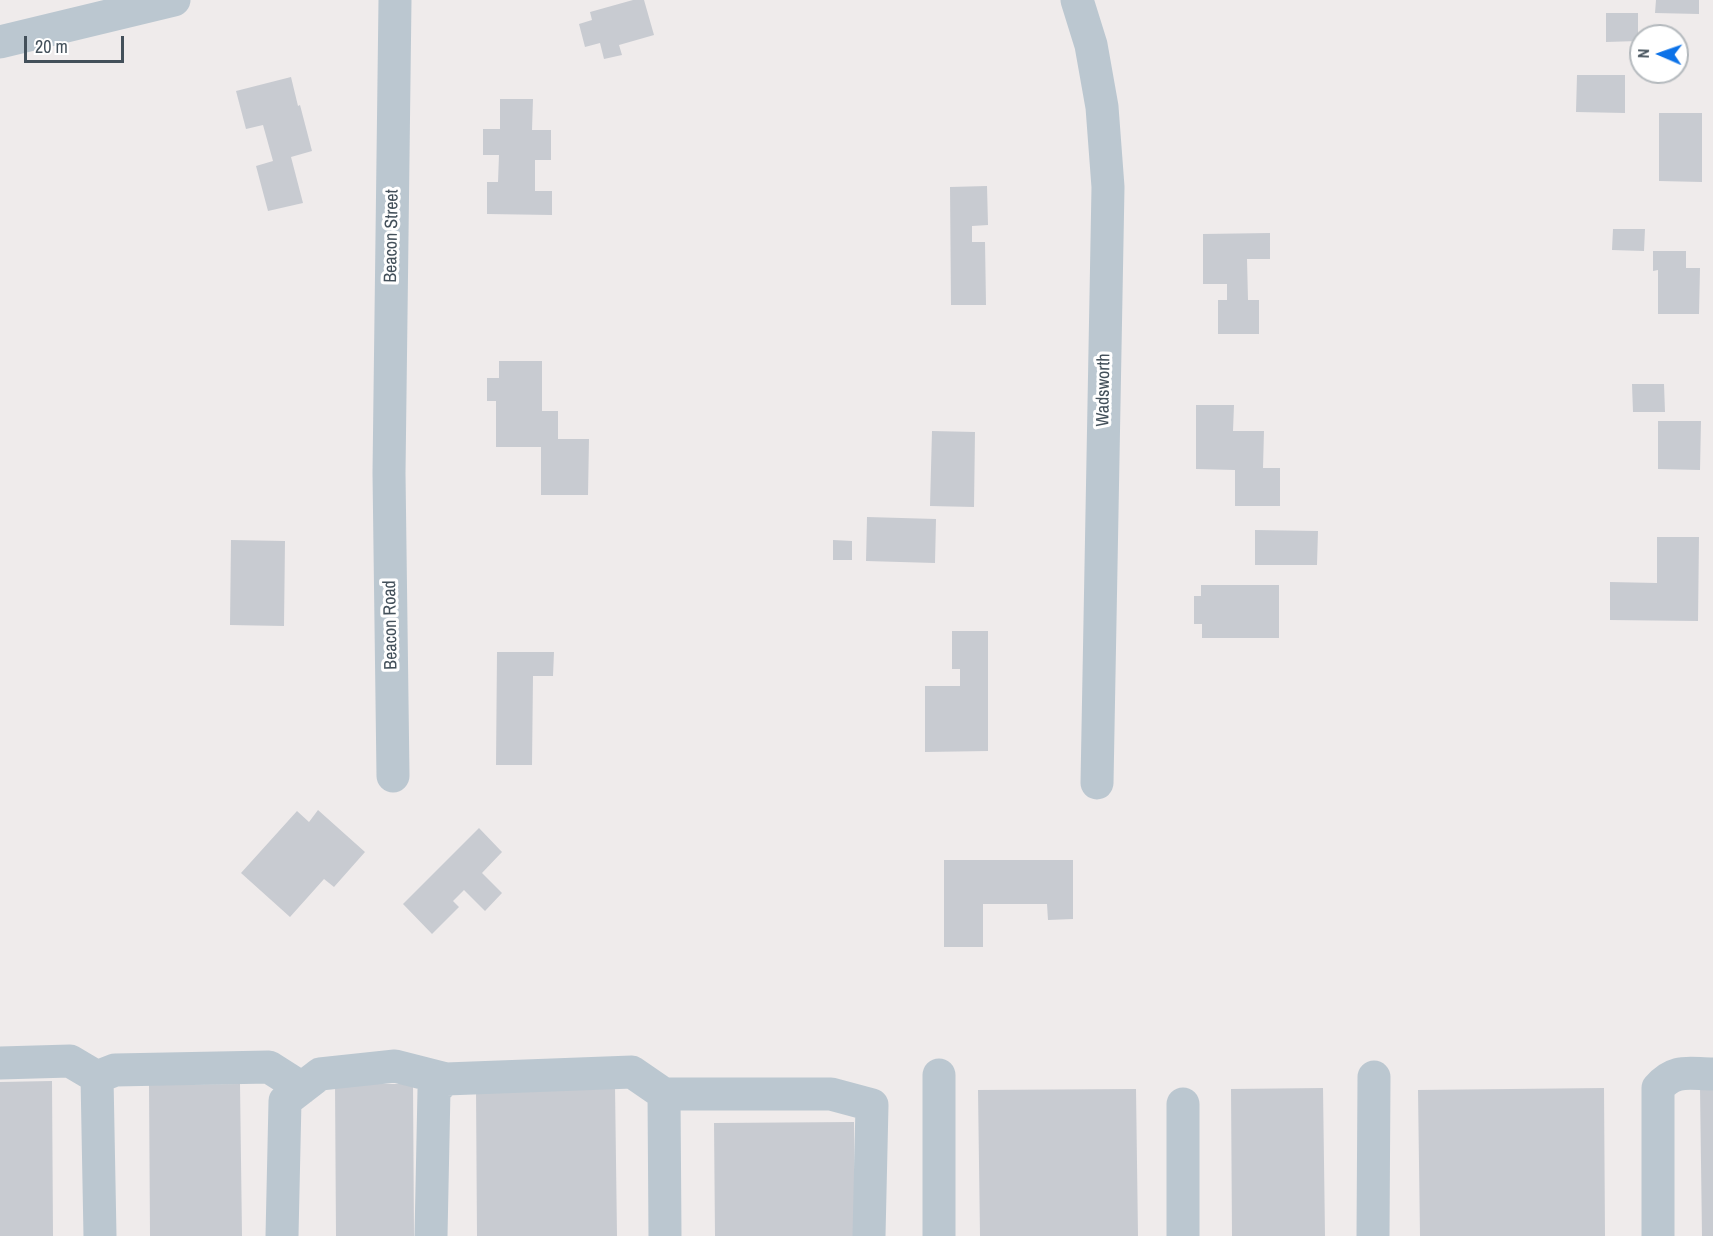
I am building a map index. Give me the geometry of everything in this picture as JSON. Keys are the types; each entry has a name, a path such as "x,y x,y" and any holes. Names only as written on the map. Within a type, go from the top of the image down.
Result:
{"street":[{"path":"0,42 174,0"},
{"name":"Beacon Street","path":"388,473 394,0"},
{"name":"Wadsworth","path":"1077,0 1091,45 1102,107 1108,187 1097,783"},
{"name":"Beacon Road","path":"388,473 393,776"},
{"path":"0,1064 70,1061 97,1077"},
{"path":"282,1236 285,1101 320,1074 395,1066 446,1079 632,1072 664,1094 831,1094 872,1105 869,1236"},
{"path":"97,1077 116,1070 268,1067 302,1088"},
{"path":"1658,1236 1658,1088 1665,1079 1676,1073 1713,1074"},
{"path":"939,1075 939,1236"},
{"path":"97,1077 100,1236"},
{"path":"1373,1236 1374,1077"},
{"path":"431,1236 434,1090 446,1079"},
{"path":"664,1094 665,1236"},
{"path":"1183,1104 1183,1236"}],"building":[{"path":"633,0 644,0 654,35 619,45 622,55 604,59 600,43 585,47 579,24 592,20 590,12"},
{"path":"1656,0 1699,0 1699,14 1655,13"},
{"path":"1606,13 1638,13 1638,24 1629,24 1629,41 1606,42"},
{"path":"1577,75 1625,75 1625,113 1576,112"},
{"path":"291,77 312,151 291,157 303,203 268,211 256,166 273,161 263,125 246,129 236,91"},
{"path":"500,99 533,99 532,130 551,130 551,160 535,160 535,191 552,191 552,215 487,214 487,182 498,182 499,155 483,155 483,129 500,129"},
{"path":"1659,113 1702,113 1702,182 1659,181"},
{"path":"987,186 988,225 972,226 972,242 985,242 986,305 951,305 950,187"},
{"path":"1613,229 1645,229 1644,251 1612,250"},
{"path":"1270,233 1270,259 1247,259 1248,300 1259,300 1259,334 1218,334 1218,300 1227,300 1227,284 1203,284 1203,234"},
{"path":"1653,251 1686,251 1686,268 1700,268 1699,314 1658,314 1658,270 1653,271"},
{"path":"499,361 542,361 542,411 558,411 558,439 589,439 588,495 541,495 541,447 496,447 496,401 487,401 487,378 499,378"},
{"path":"1632,384 1664,384 1665,412 1633,412"},
{"path":"1196,405 1234,405 1233,431 1264,431 1263,468 1280,468 1280,506 1235,506 1235,470 1196,469"},
{"path":"1658,421 1701,421 1700,470 1658,469"},
{"path":"932,431 975,432 974,507 930,506"},
{"path":"867,517 936,519 935,563 866,561"},
{"path":"1255,530 1318,531 1317,565 1255,565"},
{"path":"1657,537 1699,537 1698,621 1610,620 1610,582 1657,583"},
{"path":"231,540 285,541 284,626 230,625"},
{"path":"833,540 852,541 852,560 833,560"},
{"path":"1201,585 1279,585 1279,638 1202,638 1202,624 1194,624 1194,596 1201,596"},
{"path":"952,631 988,631 988,751 925,752 925,686 960,686 960,669 952,669"},
{"path":"497,652 554,652 553,676 533,676 532,765 496,765"},
{"path":"318,810 365,852 334,887 324,879 290,917 241,873 297,811 309,822"},
{"path":"479,828 502,852 482,873 502,893 485,911 464,890 453,901 459,907 432,934 403,904"},
{"path":"944,860 1073,860 1073,919 1048,920 1047,904 983,904 983,947 944,947"},
{"path":"52,1081 53,1236 0,1236 0,1082"},
{"path":"240,1084 242,1236 150,1236 149,1085"},
{"path":"335,1084 413,1084 414,1236 336,1236"},
{"path":"615,1086 617,1236 477,1236 476,1088"},
{"path":"1713,1087 1713,1236 1702,1236 1700,1088"},
{"path":"1323,1088 1325,1236 1232,1236 1231,1089"},
{"path":"1604,1088 1605,1236 1420,1236 1418,1090"},
{"path":"1136,1089 1138,1236 980,1236 978,1090"},
{"path":"854,1122 855,1236 715,1236 714,1123"}]}
